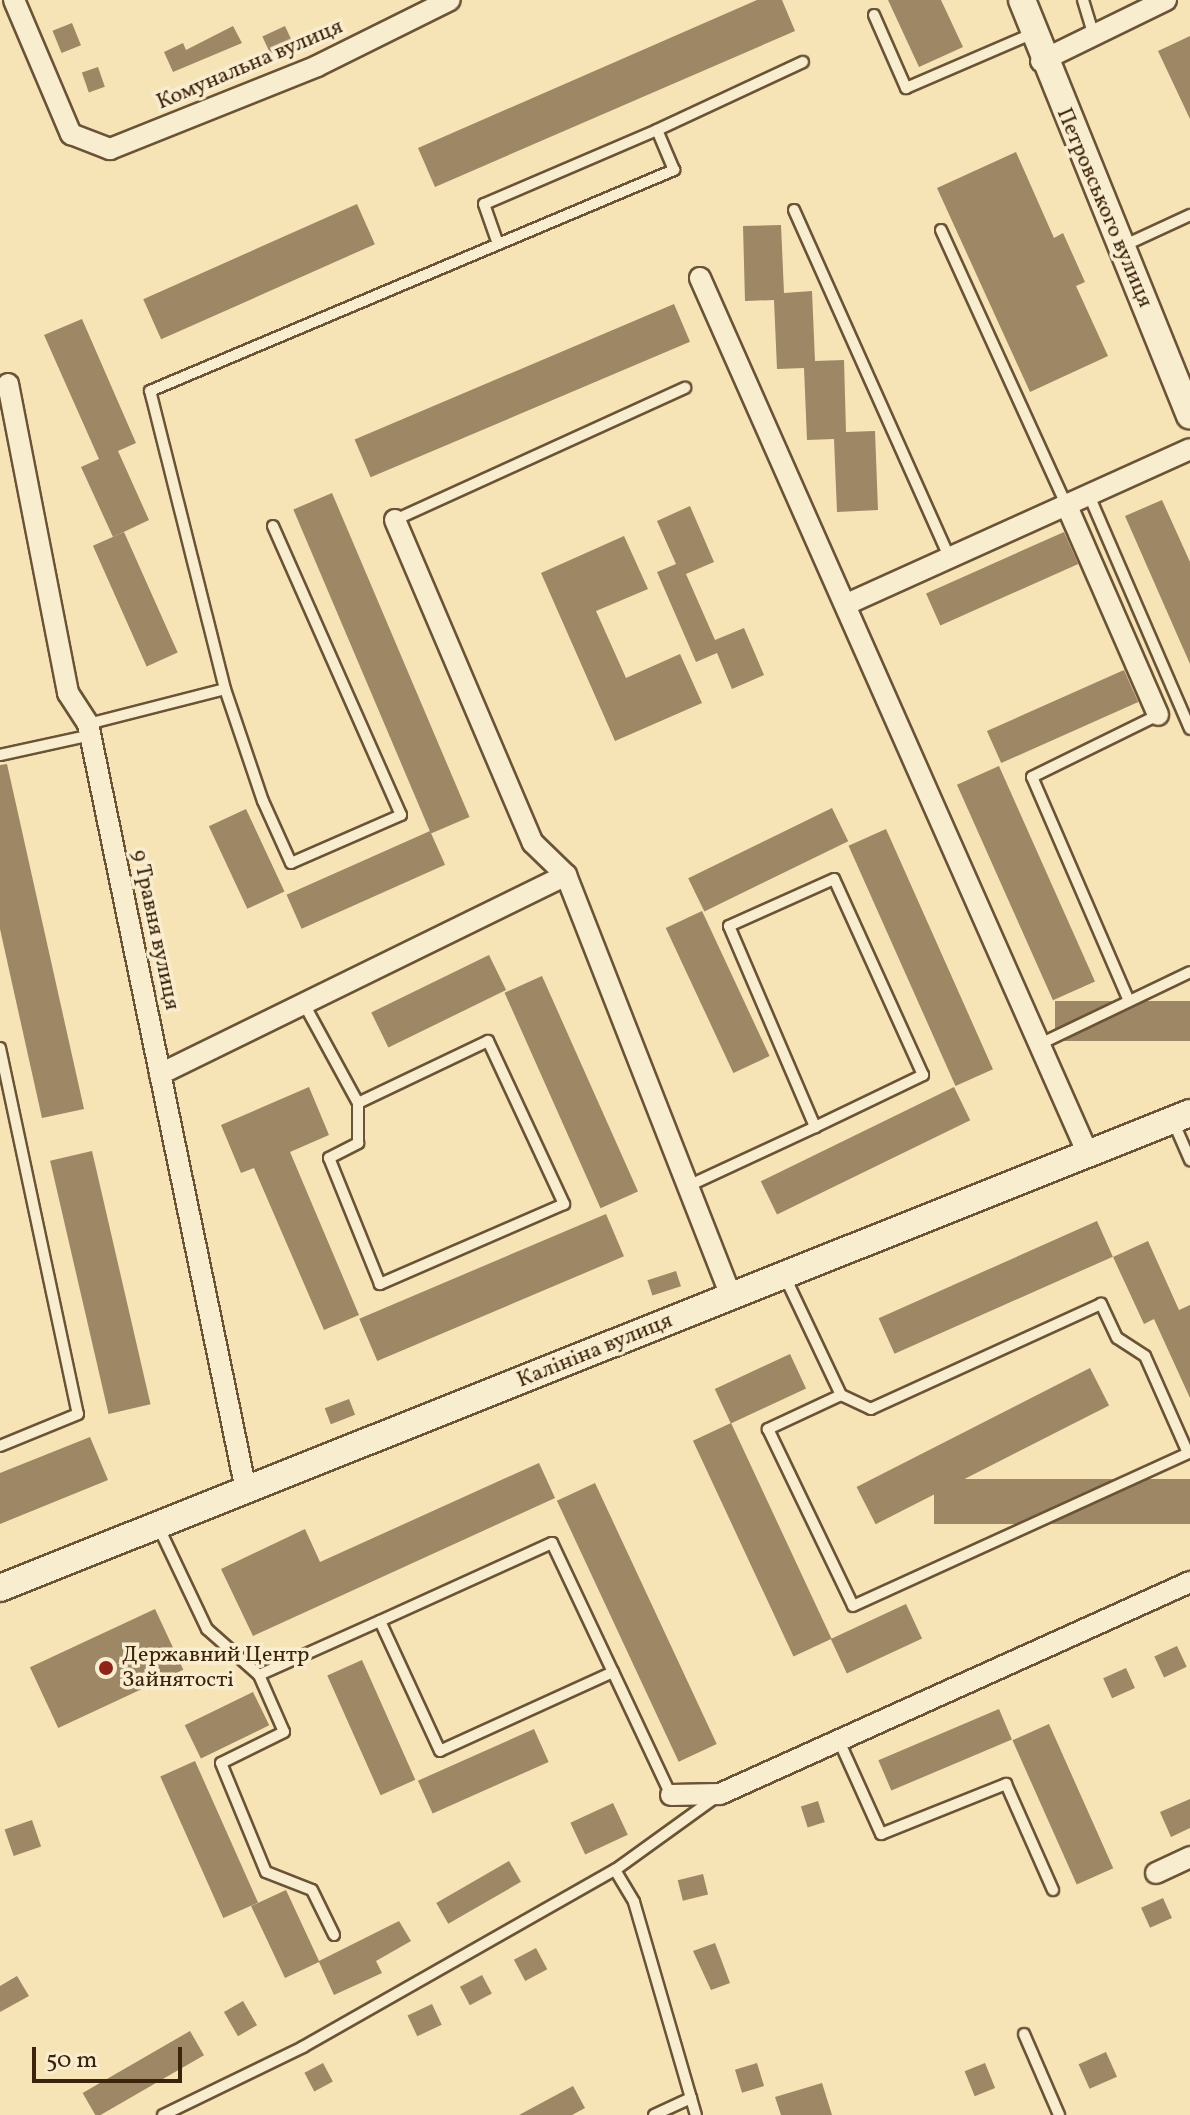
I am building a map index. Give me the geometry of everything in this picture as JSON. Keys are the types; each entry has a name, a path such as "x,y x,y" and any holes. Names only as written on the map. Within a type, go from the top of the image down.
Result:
{"street":[{"name":"Комунальна вулиця","path":"14,0 71,134 110,149 317,66 450,0"},
{"name":"Петровського вулиця","path":"1022,0 1035,32 1041,61 1190,415"},
{"path":"1041,61 1166,0"},
{"path":"700,278 1088,1154"},
{"name":"9 Травня вулиця","path":"8,384 68,693 90,730 246,1490"},
{"path":"847,604 1190,449"},
{"path":"1066,504 1158,715"},
{"path":"395,520 533,843 566,875 731,1297"},
{"path":"160,1074 566,875"},
{"name":"Калініна вулиця","path":"0,1588 1182,1117"},
{"path":"671,1795 720,1794 840,1743 1190,1582"},
{"path":"1156,1873 1190,1857"}],"lane":[{"path":"1083,0 1094,35"},
{"path":"874,15 906,88 1035,32"},
{"path":"498,244 484,204 657,130 803,62"},
{"path":"273,526 401,815 291,863 263,801 225,689 150,391 674,170 657,130"},
{"path":"794,210 949,557"},
{"path":"1121,247 1190,215"},
{"path":"941,230 1066,504"},
{"path":"395,520 685,388"},
{"path":"1088,493 1190,729"},
{"path":"0,755 225,689"},
{"path":"1129,1001 1032,777 1158,715"},
{"path":"688,1186 815,1127 923,1075 834,879 729,926 815,1127"},
{"path":"1040,1044 1190,972"},
{"path":"304,1004 358,1103 358,1143 329,1158 380,1284 564,1204 488,1041 358,1103"},
{"path":"0,1048 78,1414 0,1446"},
{"path":"1182,1117 1190,1160"},
{"path":"784,1276 841,1395 871,1409 1101,1304 1117,1338 1145,1356 1188,1453 853,1606 768,1429 841,1395"},
{"path":"158,1525 207,1629 259,1675 284,1732 221,1763 266,1872 312,1890 334,1935"},
{"path":"259,1675 552,1543 671,1795"},
{"path":"380,1621 440,1751 613,1672"},
{"path":"840,1743 881,1834 1006,1784 1053,1890"},
{"path":"163,2115 303,2047 615,1870 720,1794"},
{"path":"615,1870 634,1902 696,2115"},
{"path":"1024,2034 1059,2115"},
{"path":"654,2115 691,2098"}],"building":[{"path":"757,0 782,0 795,31 435,187 418,148"},
{"path":"888,0 941,0 963,47 919,67"},
{"path":"72,23 81,45 62,53 53,31"},
{"path":"233,26 242,43 173,72 164,52 183,43 186,50"},
{"path":"285,26 293,43 270,54 262,37"},
{"path":"1190,36 1190,119 1158,51"},
{"path":"98,67 105,87 89,92 82,73"},
{"path":"1016,152 1054,238 1063,233 1085,282 1076,286 1108,356 1030,392 937,188"},
{"path":"357,204 375,244 161,339 143,299"},
{"path":"781,225 784,293 812,291 815,361 844,360 846,432 875,431 878,510 837,512 834,439 807,440 804,368 777,369 774,300 745,301 743,226"},
{"path":"674,304 690,342 371,477 355,440"},
{"path":"82,319 136,443 118,451 149,520 113,537 81,467 99,459 44,335"},
{"path":"332,493 470,817 431,833 293,509"},
{"path":"1162,500 1190,562 1190,664 1125,516"},
{"path":"690,506 714,562 686,574 715,640 744,628 764,675 732,689 717,653 696,662 657,572 676,564 657,521"},
{"path":"124,532 178,653 147,666 93,546"},
{"path":"1064,532 1078,564 940,625 926,593"},
{"path":"624,536 648,589 596,611 626,678 680,654 702,703 615,741 541,573"},
{"path":"1124,670 1138,702 1001,763 987,731"},
{"path":"7,764 84,1109 42,1118 0,929 0,765"},
{"path":"999,766 1095,982 1053,1000 957,785"},
{"path":"832,808 848,841 704,911 688,878"},
{"path":"246,809 284,891 247,909 209,826"},
{"path":"886,829 993,1069 956,1086 849,846"},
{"path":"430,831 445,865 302,929 287,895"},
{"path":"702,911 770,1056 733,1073 666,928"},
{"path":"489,955 506,990 388,1047 371,1012"},
{"path":"542,976 638,1192 601,1208 505,993"},
{"path":"1055,1001 1190,1001 1190,1041 1055,1041"},
{"path":"309,1087 329,1135 290,1152 359,1315 324,1330 254,1168 241,1173 221,1125"},
{"path":"954,1087 970,1120 777,1215 761,1181"},
{"path":"92,1151 150,1404 109,1414 50,1161"},
{"path":"606,1214 624,1256 377,1361 359,1319"},
{"path":"1097,1221 1113,1257 895,1354 879,1318"},
{"path":"1148,1241 1179,1310 1190,1305 1190,1398 1154,1319 1144,1324 1113,1257"},
{"path":"676,1271 681,1286 652,1295 647,1280"},
{"path":"790,1354 806,1388 731,1424 715,1389"},
{"path":"1090,1368 1109,1405 876,1524 857,1487"},
{"path":"349,1399 355,1415 331,1424 325,1408"},
{"path":"731,1423 832,1639 794,1656 693,1441"},
{"path":"90,1437 108,1480 0,1524 0,1473"},
{"path":"539,1463 555,1498 253,1636 221,1569 305,1529 320,1562"},
{"path":"934,1479 1190,1479 1190,1524 934,1524"},
{"path":"595,1483 717,1744 679,1762 557,1501"},
{"path":"906,1604 922,1638 847,1674 831,1639"},
{"name":"Державний Центр Зайнятості","path":"155,1609 183,1670 58,1728 30,1667"},
{"path":"1177,1646 1187,1667 1164,1677 1154,1657"},
{"path":"362,1660 415,1780 381,1795 327,1675"},
{"path":"1126,1668 1135,1688 1112,1698 1103,1678"},
{"path":"253,1692 269,1725 201,1759 185,1725"},
{"path":"999,1709 1012,1739 891,1791 878,1760"},
{"path":"1049,1724 1113,1868 1077,1885 1012,1740"},
{"path":"534,1729 549,1762 433,1814 418,1781"},
{"path":"195,1761 258,1903 223,1918 160,1776"},
{"path":"1190,1799 1190,1828 1171,1837 1160,1812"},
{"path":"818,1801 825,1822 808,1827 801,1807"},
{"path":"613,1803 628,1835 585,1855 570,1823"},
{"path":"32,1820 41,1846 14,1856 5,1829"},
{"path":"509,1861 521,1882 448,1924 436,1903"},
{"path":"703,1874 708,1894 683,1901 678,1880"},
{"path":"286,1890 319,1961 399,1921 411,1941 376,1961 382,1973 334,1995 319,1962 285,1978 251,1906"},
{"path":"1163,1898 1172,1918 1150,1928 1141,1908"},
{"path":"715,1943 730,1983 711,1990 693,1951"},
{"path":"536,1948 547,1969 525,1981 514,1960"},
{"path":"482,1975 492,1994 470,2005 460,1987"},
{"path":"17,1976 29,1996 0,2012 0,1986"},
{"path":"243,2001 257,2025 238,2036 224,2012"},
{"path":"432,2004 442,2025 417,2036 408,2015"},
{"path":"190,2031 204,2055 101,2115 95,2115 83,2093"},
{"path":"1106,2052 1117,2077 1090,2089 1079,2064"},
{"path":"323,2063 333,2082 314,2091 304,2073"},
{"path":"757,2063 764,2086 742,2093 735,2070"},
{"path":"985,2063 995,2088 975,2096 965,2071"},
{"path":"822,2083 832,2115 781,2115 775,2097"},
{"path":"573,2086 585,2108 572,2115 519,2115"}],"place":[{"name":"Державний Центр Зайнятості","path":"106,1668"}]}
